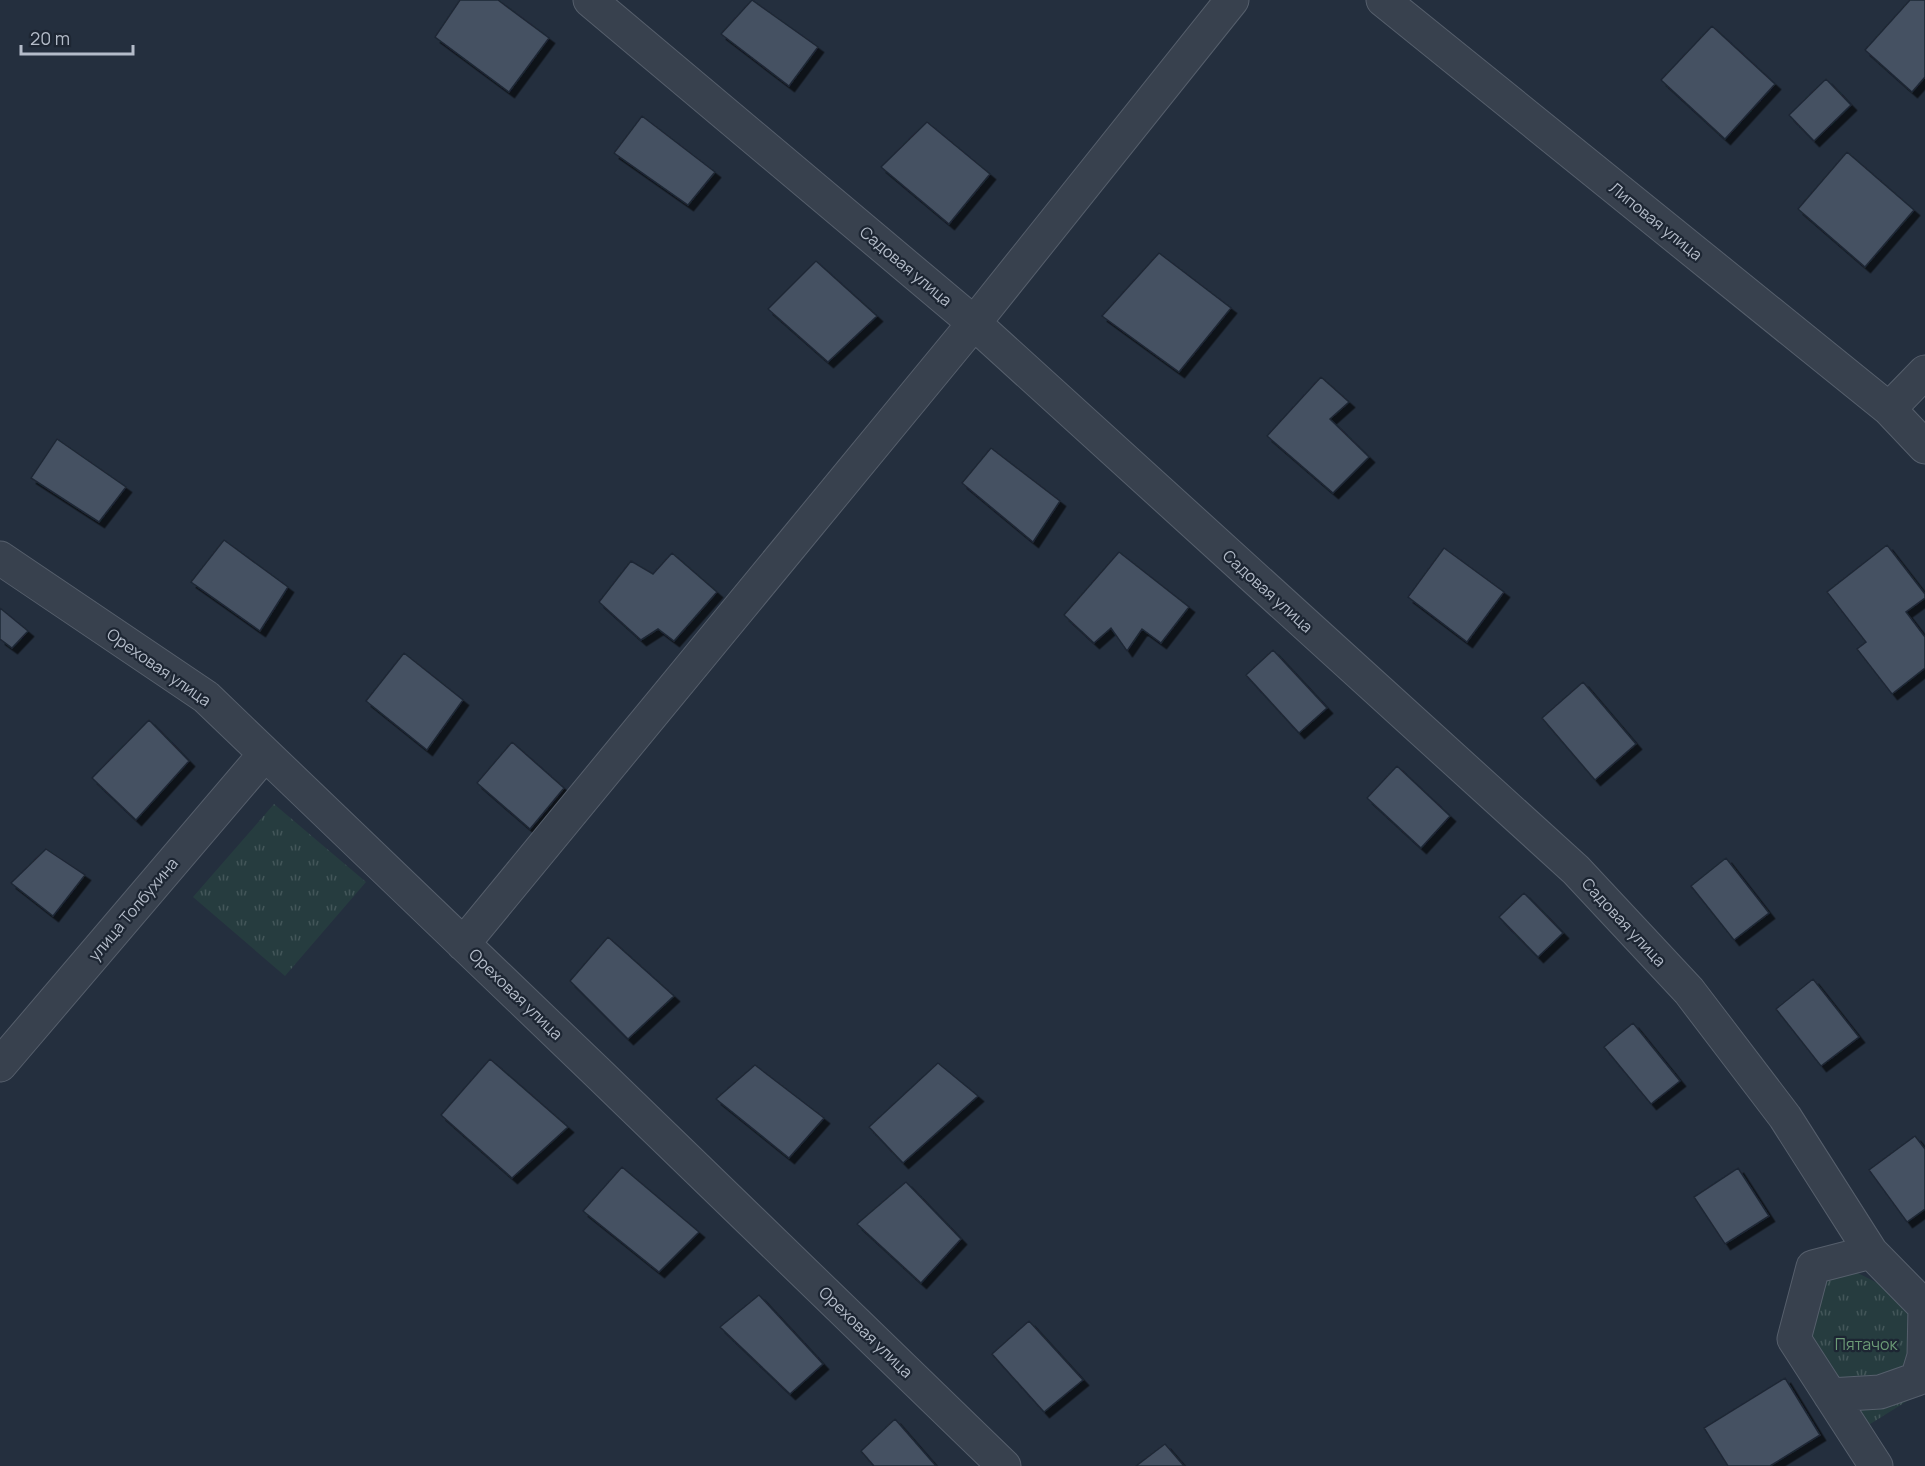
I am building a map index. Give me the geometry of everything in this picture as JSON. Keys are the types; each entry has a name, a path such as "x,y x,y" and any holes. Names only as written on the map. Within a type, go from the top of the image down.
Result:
{"street":[{"name":"Садовая улица","path":"590,0 974,323 1576,870 1689,991 1785,1117 1871,1252 1925,1307 1924,1356 1917,1379 1880,1392 1830,1395"},
{"path":"463,944 974,323 1232,0"},
{"name":"Липовая улица","path":"1383,0 1889,409 1925,447"},
{"path":"1889,409 1925,372"},
{"name":"Ореховая улица","path":"0,558 206,697 1004,1466"},
{"name":"улица Толбухина","path":"0,1065 265,754"},
{"path":"1871,1252 1812,1267 1794,1339 1876,1466"}],"green space":[{"path":"274,804 366,882 285,976 193,897"},
{"name":"Пятачок","path":"1836,1262 1925,1307 1925,1390 1854,1434 1794,1339"}],"building":[{"path":"460,0 498,0 549,38 509,92 435,37"},
{"path":"752,0 818,47 789,86 721,34"},
{"path":"1910,0 1925,0 1925,77 1912,92 1865,50"},
{"path":"1712,26 1775,84 1725,139 1661,80"},
{"path":"1826,79 1851,105 1814,141 1789,115"},
{"path":"642,116 715,172 688,205 614,153"},
{"path":"927,122 990,174 949,224 881,167"},
{"path":"1847,152 1914,210 1865,267 1798,209"},
{"path":"1159,253 1231,308 1179,372 1102,316"},
{"path":"816,261 877,316 828,362 768,309"},
{"path":"1321,377 1349,402 1330,419 1369,457 1333,493 1267,436"},
{"path":"57,439 126,487 99,522 31,478"},
{"path":"991,448 1060,501 1033,542 962,483"},
{"path":"224,540 288,587 260,631 191,582"},
{"path":"1887,545 1925,594 1925,598 1906,612 1925,637 1925,668 1892,694 1857,649 1866,642 1827,592"},
{"path":"1444,548 1504,592 1467,642 1408,597"},
{"path":"1119,552 1189,607 1161,643 1142,629 1127,651 1111,628 1094,643 1064,615"},
{"path":"672,553 717,592 674,641 658,629 641,640 599,602 631,561 653,574"},
{"path":"0,608 28,631 12,648 0,639"},
{"path":"1273,650 1327,708 1299,733 1246,675"},
{"path":"404,653 463,700 427,750 366,701"},
{"path":"1583,682 1636,744 1595,780 1542,718"},
{"path":"149,720 189,761 136,820 92,778"},
{"path":"512,742 564,788 530,829 477,783"},
{"path":"1397,766 1450,816 1421,848 1367,798"},
{"path":"46,849 85,875 53,916 11,883"},
{"path":"1726,858 1769,913 1734,940 1691,886"},
{"path":"1524,893 1563,933 1538,957 1499,917"},
{"path":"608,937 674,996 628,1039 570,981"},
{"path":"1813,979 1859,1037 1821,1066 1776,1009"},
{"path":"1633,1023 1680,1081 1651,1104 1604,1047"},
{"path":"490,1059 568,1127 512,1178 441,1115"},
{"path":"938,1063 978,1096 903,1163 869,1127"},
{"path":"755,1065 824,1118 789,1158 716,1099"},
{"path":"1915,1136 1925,1149 1925,1209 1907,1222 1869,1170"},
{"path":"622,1167 699,1232 659,1272 583,1211"},
{"path":"1738,1168 1769,1216 1725,1244 1694,1197"},
{"path":"906,1182 961,1239 921,1283 857,1224"},
{"path":"759,1295 823,1364 790,1394 720,1327"},
{"path":"1029,1321 1083,1380 1044,1412 992,1354"},
{"path":"1785,1378 1820,1435 1770,1466 1728,1466 1704,1428"},
{"path":"895,1419 936,1466 874,1466 861,1451"},
{"path":"1165,1444 1184,1466 1136,1466"}]}
